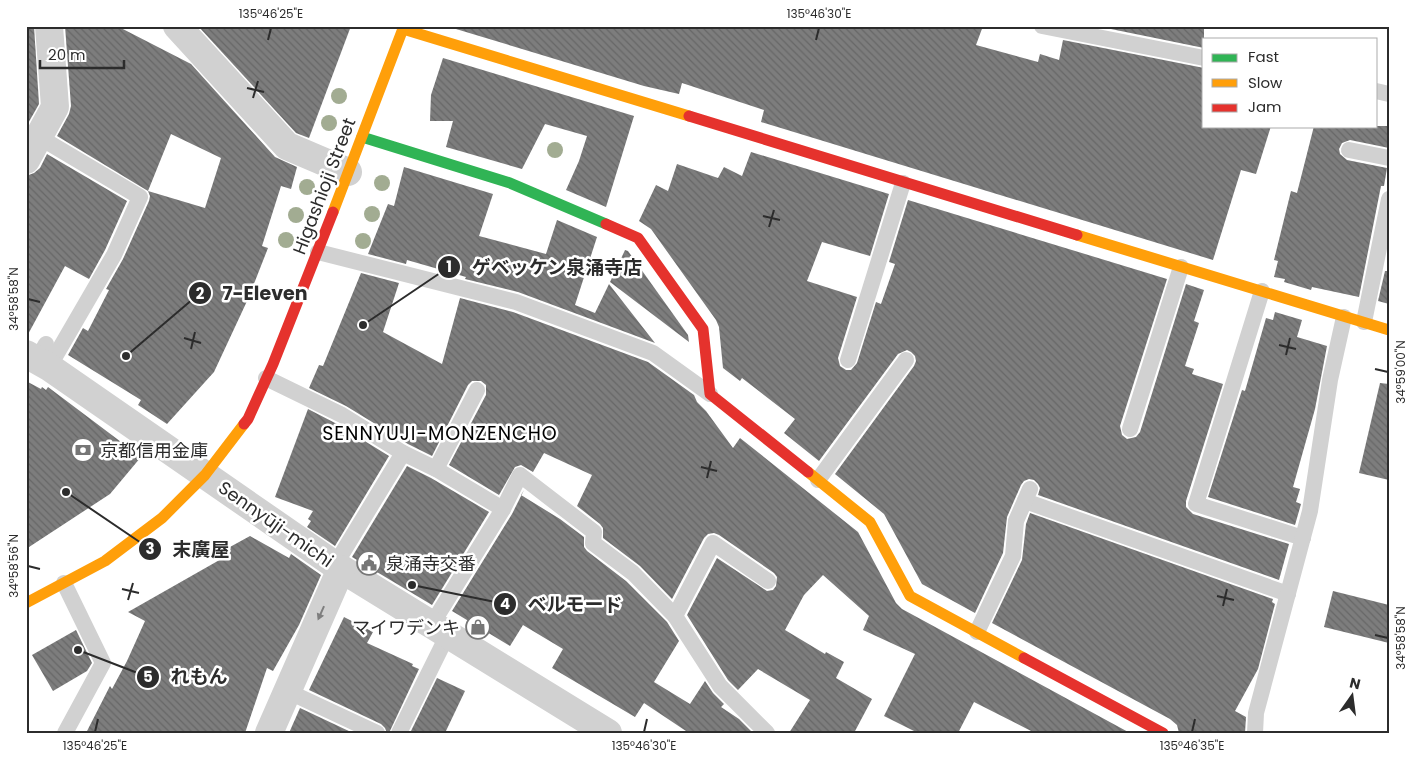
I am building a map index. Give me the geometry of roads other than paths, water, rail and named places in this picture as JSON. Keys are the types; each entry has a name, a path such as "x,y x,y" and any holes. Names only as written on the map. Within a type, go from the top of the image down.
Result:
{"street":[{"path":"31,149 55,107 49,26"},
{"path":"177,26 287,146 348,172"},
{"path":"403,28 903,183 1389,330"},
{"name":"Higashioji Street","path":"30,597 64,583 105,562 162,518 205,475 248,419 318,252 403,28"},
{"path":"362,137 510,183 638,238 702,329 710,394 870,522 910,596 1163,733"},
{"name":"Sennyūji-michi","path":"40,356 205,475 338,567 440,629 582,726 608,733"},
{"path":"269,733 338,567"}],"lane":[{"path":"1042,26 1202,58"},
{"path":"31,149 140,197 114,255 40,356"},
{"path":"1348,150 1389,158"},
{"path":"848,360 903,183"},
{"path":"1364,322 1389,199"},
{"path":"318,252 516,302 653,354 710,394"},
{"path":"1130,429 1181,267"},
{"path":"1262,291 1196,504 1303,538"},
{"path":"1255,733 1256,713 1310,511 1330,380 1344,316"},
{"path":"818,480 906,360"},
{"path":"266,378 342,415 403,453 436,468 503,509"},
{"path":"436,468 477,390"},
{"path":"338,567 403,453"},
{"path":"400,733 440,629 520,476 594,532 593,543 632,573 675,616 720,686 767,733"},
{"path":"977,632 1013,556 1016,522 1027,495 1288,594"},
{"path":"675,616 713,543 768,581"},
{"path":"64,583 103,663 66,733"},
{"path":"288,691 377,733"}],"place":[{"name":"ゲベッケン泉涌寺店","path":"363,325"},
{"name":"7-Eleven","path":"126,356"},
{"name":"京都信用金庫","path":"83,450"},
{"name":"末廣屋","path":"66,492"},
{"name":"泉涌寺交番","path":"369,563"},
{"name":"ベルモード","path":"412,585"},
{"name":"マイワデンキ","path":"478,627"},
{"name":"れもん","path":"78,650"}],"district":[{"name":"SENNYUJI-MONZENCHO","path":"440,433"}]}
